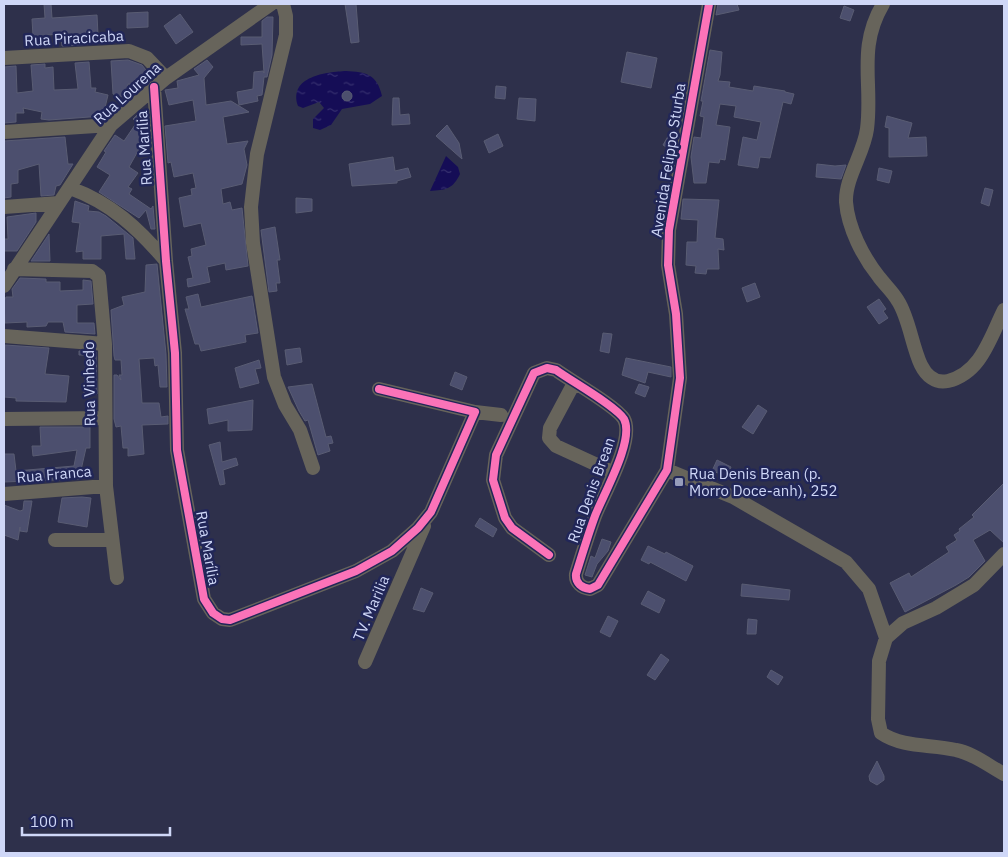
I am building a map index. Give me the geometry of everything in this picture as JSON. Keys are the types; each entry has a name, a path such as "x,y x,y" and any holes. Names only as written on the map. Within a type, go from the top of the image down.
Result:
{"street":[{"name":"Rua Lourena","path":"8,277 70,188 92,150 111,125 154,87 271,4"},
{"path":"283,4 286,16 286,35 253,178 251,208 253,242 274,377 285,405 300,430 313,468"},
{"name":"Avenida Felippo Sturba","path":"667,470 680,378 676,314 668,265 669,230 709,4"},
{"path":"883,4 875,18 869,37 867,129 846,200 852,226 869,264 899,302 922,365 929,376 936,381 944,382 964,376 972,368 987,348 1004,310"},
{"name":"Rua Piracicaba","path":"4,58 129,51 147,58 166,78"},
{"name":"Rua Marília","path":"154,87 166,261 175,353 177,450 200,585 204,599 213,612 222,620 230,620 356,571 392,551 418,528 431,512 475,412"},
{"path":"4,132 111,125"},
{"path":"70,188 94,197 123,217 144,234 166,261"},
{"path":"4,207 59,204"},
{"name":"Rua Vinhedo","path":"8,277 96,272 100,282 105,344 106,486 117,578"},
{"path":"4,336 105,344"},
{"name":"Rua Denis Brean","path":"549,555 512,528 497,496 493,468 496,455 534,372 547,368 556,370 618,412 623,418 626,430 616,468 595,516 576,574 575,579 582,587 590,589 598,585 667,470"},
{"path":"574,383 550,428 549,438 556,446 606,469"},
{"path":"379,389 475,412 501,414"},
{"path":"4,419 105,418"},
{"path":"667,470 733,497 846,562 869,589 886,638"},
{"name":"Rua Franca","path":"4,494 106,486"},
{"name":"TV. Marilia","path":"365,662 431,512"},
{"path":"56,540 112,540"},
{"path":"1004,554 974,585 936,608 903,623 886,638 879,661 878,719 881,733 892,740 968,754 1004,774"}],"water":[{"path":"346,71 359,72 370,76 377,83 382,96 370,104 342,109 331,125 320,130 313,128 313,119 324,108 319,102 303,108 298,106 296,96 299,88 311,78"},
{"path":"446,156 458,167 460,174 452,186 430,191"}],"building":[{"path":"44,4 51,4 52,18 97,15 98,35 91,36 92,44 62,46 61,34 33,36 32,19 45,18"},
{"path":"345,4 356,4 359,42 351,43"},
{"path":"718,4 737,4 739,10 716,15"},
{"path":"844,6 854,10 850,21 840,18"},
{"path":"148,12 148,27 127,28 127,13"},
{"path":"180,14 193,32 176,44 164,26"},
{"path":"267,17 273,17 272,55 267,77 264,77 262,95 257,96 258,101 239,105 237,92 253,89 254,72 263,71 264,73 262,44 241,45 241,37 262,37 262,21"},
{"path":"710,50 722,52 718,81 730,82 729,87 753,91 754,86 794,94 791,104 783,102 770,158 760,157 758,168 738,165 743,137 757,140 761,122 734,117 736,106 720,104 716,125 730,127 725,160 720,159 719,163 709,162 706,183 694,183 691,157 694,137 701,138 704,117 700,116 703,101 701,101"},
{"path":"627,52 657,58 651,88 621,82"},
{"path":"128,60 142,65 149,74 145,85 128,84 126,98 113,94 111,61"},
{"path":"207,60 213,67 204,78 206,105 231,101 249,112 223,117 227,144 248,141 244,149 247,165 242,184 221,189 223,204 230,202 232,210 242,208 248,266 226,270 225,263 207,267 210,282 188,287 187,279 193,278 188,257 192,256 191,249 206,245 201,223 184,227 179,198 192,195 191,189 196,188 193,173 174,177 171,162 168,163 165,126 196,121 193,100 169,105 165,90 178,88 177,81 199,75 194,69"},
{"path":"89,62 91,88 96,88 95,92 108,95 103,116 49,120 41,119 42,112 23,108 24,113 16,113 16,122 4,123 4,67 16,66 17,93 33,91 31,65 45,64 45,68 53,67 54,90 78,89 75,63"},
{"path":"496,86 506,87 505,99 495,98"},
{"path":"345,91 349,91 352,96 351,100 345,101 342,98 342,94"},
{"path":"393,98 399,98 400,115 409,114 410,124 392,125"},
{"path":"519,98 536,99 535,121 517,119"},
{"path":"139,113 146,118 148,133 129,167 138,173 128,187 132,189 129,194 151,209 153,206 155,229 151,229 146,210 139,218 99,192 110,175 97,167 106,152 104,151 115,135 124,141 137,122 133,119"},
{"path":"887,116 912,123 908,138 926,137 927,156 889,157 889,128 885,127"},
{"path":"447,125 459,143 462,159 436,136"},
{"path":"670,133 677,137 671,150 663,145"},
{"path":"498,134 503,146 489,153 484,141"},
{"path":"65,137 68,164 73,164 60,185 56,186 54,195 41,196 39,164 18,170 18,183 11,184 11,197 4,198 4,141"},
{"path":"393,157 395,171 408,168 411,177 397,181 397,183 352,186 349,164"},
{"path":"817,164 846,165 841,179 816,177"},
{"path":"879,168 892,171 889,183 877,180"},
{"path":"985,188 993,190 989,206 981,203"},
{"path":"296,198 312,199 312,211 296,213"},
{"path":"683,199 719,200 715,238 723,239 724,250 718,249 719,269 707,269 706,274 695,273 696,266 686,265 687,242 697,242 698,220 681,219"},
{"path":"75,201 89,206 88,211 99,212 106,216 133,238 135,259 126,259 124,234 101,236 101,259 83,259 83,251 76,252 80,223 72,222"},
{"path":"36,213 36,222 17,251 4,251 4,239 8,239 7,217"},
{"path":"275,227 280,260 277,260 280,283 276,283 277,291 269,292 261,230"},
{"path":"49,234 50,261 31,261"},
{"path":"157,264 166,354 167,387 160,387 158,365 155,366 154,358 139,359 142,403 159,403 161,417 168,416 168,424 142,425 144,454 128,456 128,448 123,448 121,426 116,427 114,419 114,375 117,375 121,380 119,375 122,375 121,360 115,360 114,356 111,310 124,305 122,297 145,292 146,265"},
{"path":"20,278 46,279 46,282 60,282 60,291 83,290 83,280 91,281 93,304 77,305 77,323 94,323 95,334 65,332 63,322 48,322 46,326 27,327 27,322 5,323 4,301 6,297 13,297 12,289"},
{"path":"755,283 760,297 747,302 742,288"},
{"path":"198,294 201,307 252,296 258,333 245,335 246,342 201,351 199,344 195,344 185,309 189,309 186,297"},
{"path":"879,299 886,309 883,311 888,318 879,324 867,307"},
{"path":"603,333 612,334 609,353 600,351"},
{"path":"5,345 49,348 45,374 69,376 66,402 16,401 16,398 4,397"},
{"path":"300,348 302,362 287,365 285,350"},
{"path":"79,351 96,352 97,394 84,394 86,355 79,355"},
{"path":"626,358 671,367 671,377 648,372 645,383 622,375"},
{"path":"259,360 261,368 255,369 259,383 240,388 235,368"},
{"path":"455,372 467,377 462,390 450,385"},
{"path":"312,384 326,437 331,436 333,443 328,444 330,451 318,455 308,420 305,421 288,387"},
{"path":"639,384 649,387 645,397 635,393"},
{"path":"253,400 252,430 228,431 228,420 209,424 207,409"},
{"path":"758,405 767,411 753,434 742,427"},
{"path":"40,427 90,427 90,448 86,448 79,479 4,482 4,454 14,454 16,471 74,466 77,450 33,456 32,446 41,446"},
{"path":"220,442 222,462 236,458 238,465 223,470 225,484 220,485 209,445"},
{"path":"717,460 731,467 727,476 712,471"},
{"path":"1004,483 1004,543 990,530 973,540 985,561 969,577 905,612 890,583 909,573 911,577 949,552 946,547 957,540 954,535 974,517 972,515"},
{"path":"62,498 91,498 87,527 58,522"},
{"path":"24,501 32,501 27,532 20,531 20,527 18,540 4,535 4,505 20,511 23,510"},
{"path":"480,518 497,529 493,537 475,526"},
{"path":"602,539 611,542 608,551 597,564 592,577 585,575 591,556 595,558"},
{"path":"648,546 665,554 666,552 693,566 686,581 650,562 649,564 641,560"},
{"path":"742,584 790,590 789,600 741,596"},
{"path":"421,588 433,593 424,612 413,609"},
{"path":"648,591 665,600 659,613 641,604"},
{"path":"608,616 618,621 610,637 600,632"},
{"path":"748,619 757,620 756,634 747,634"},
{"path":"661,654 669,660 655,680 647,675"},
{"path":"771,670 783,677 778,685 767,677"},
{"path":"877,761 884,780 877,785 870,781 869,776"}],"cycle path":[{"path":"549,555 512,528 505,518 493,480 496,455 534,373 547,368 556,370 612,407 624,419 626,428 622,453 595,516 576,574 578,582 584,588 590,589 598,585 667,470 680,378 676,314 668,265 669,230 709,4"},
{"path":"154,87 166,261 175,353 177,450 204,599 213,613 222,619 230,620 356,571 392,551 418,528 431,512 475,412 379,389"}],"place":[{"name":"Rua Denis Brean (p. Morro Doce-anh), 252","path":"679,482"}]}
